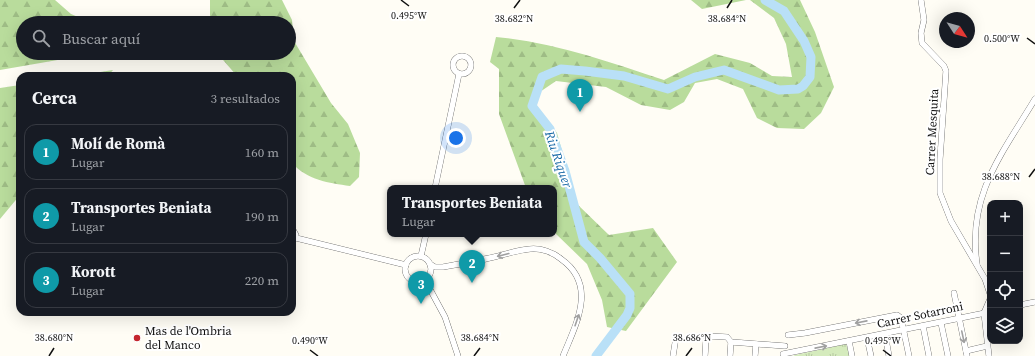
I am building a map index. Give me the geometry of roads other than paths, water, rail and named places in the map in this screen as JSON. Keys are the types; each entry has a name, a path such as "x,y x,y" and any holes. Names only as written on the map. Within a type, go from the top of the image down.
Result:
{"street":[{"name":"Carrer Mesquita","path":"921,0 924,20 921,40 923,46 944,66 946,70 940,158 940,193 951,222 987,283"},
{"path":"436,185 459,74"},
{"path":"977,266 976,235 978,208 1000,154 1035,99"},
{"path":"421,256 425,237"},
{"path":"296,240 406,265"},
{"path":"430,264 430,273 425,280 418,282 410,280 406,273 406,265 410,259 421,256 427,259 430,264 435,267 443,267 532,248 549,252 560,257 577,277 581,288 582,300 580,312 563,356"},
{"path":"425,280 445,317 458,356"},
{"path":"954,293 966,353 987,346 989,356"},
{"path":"1023,305 1035,302"},
{"name":"Carrer Sotarroni","path":"783,355 987,313"},
{"path":"783,355 788,336 897,315 902,318 909,356"},
{"path":"941,323 948,356"},
{"path":"922,326 929,356"},
{"path":"885,334 890,356"},
{"path":"704,356 708,336 727,337 731,342 730,356"},
{"path":"672,356 676,337"},
{"path":"867,338 871,356"},
{"path":"849,341 852,356"},
{"path":"731,342 785,346"},
{"path":"755,356 756,344"}],"waterway":[{"name":"Riu Riquer","path":"596,356 627,315 630,308 630,294 600,258 584,242 565,171 550,129 532,106 542,77 561,69 585,71 624,76 668,89 695,77 724,70 779,90 798,89 803,86 810,77 811,57 804,41 784,11 765,0"}],"place":[{"name":"Molí de Romà","path":"580,112"},
{"name":"Transportes Beniata","path":"472,283"},
{"name":"Korott","path":"421,304"},
{"name":"Mas de l'Ombria del Manco","path":"137,338"}]}
